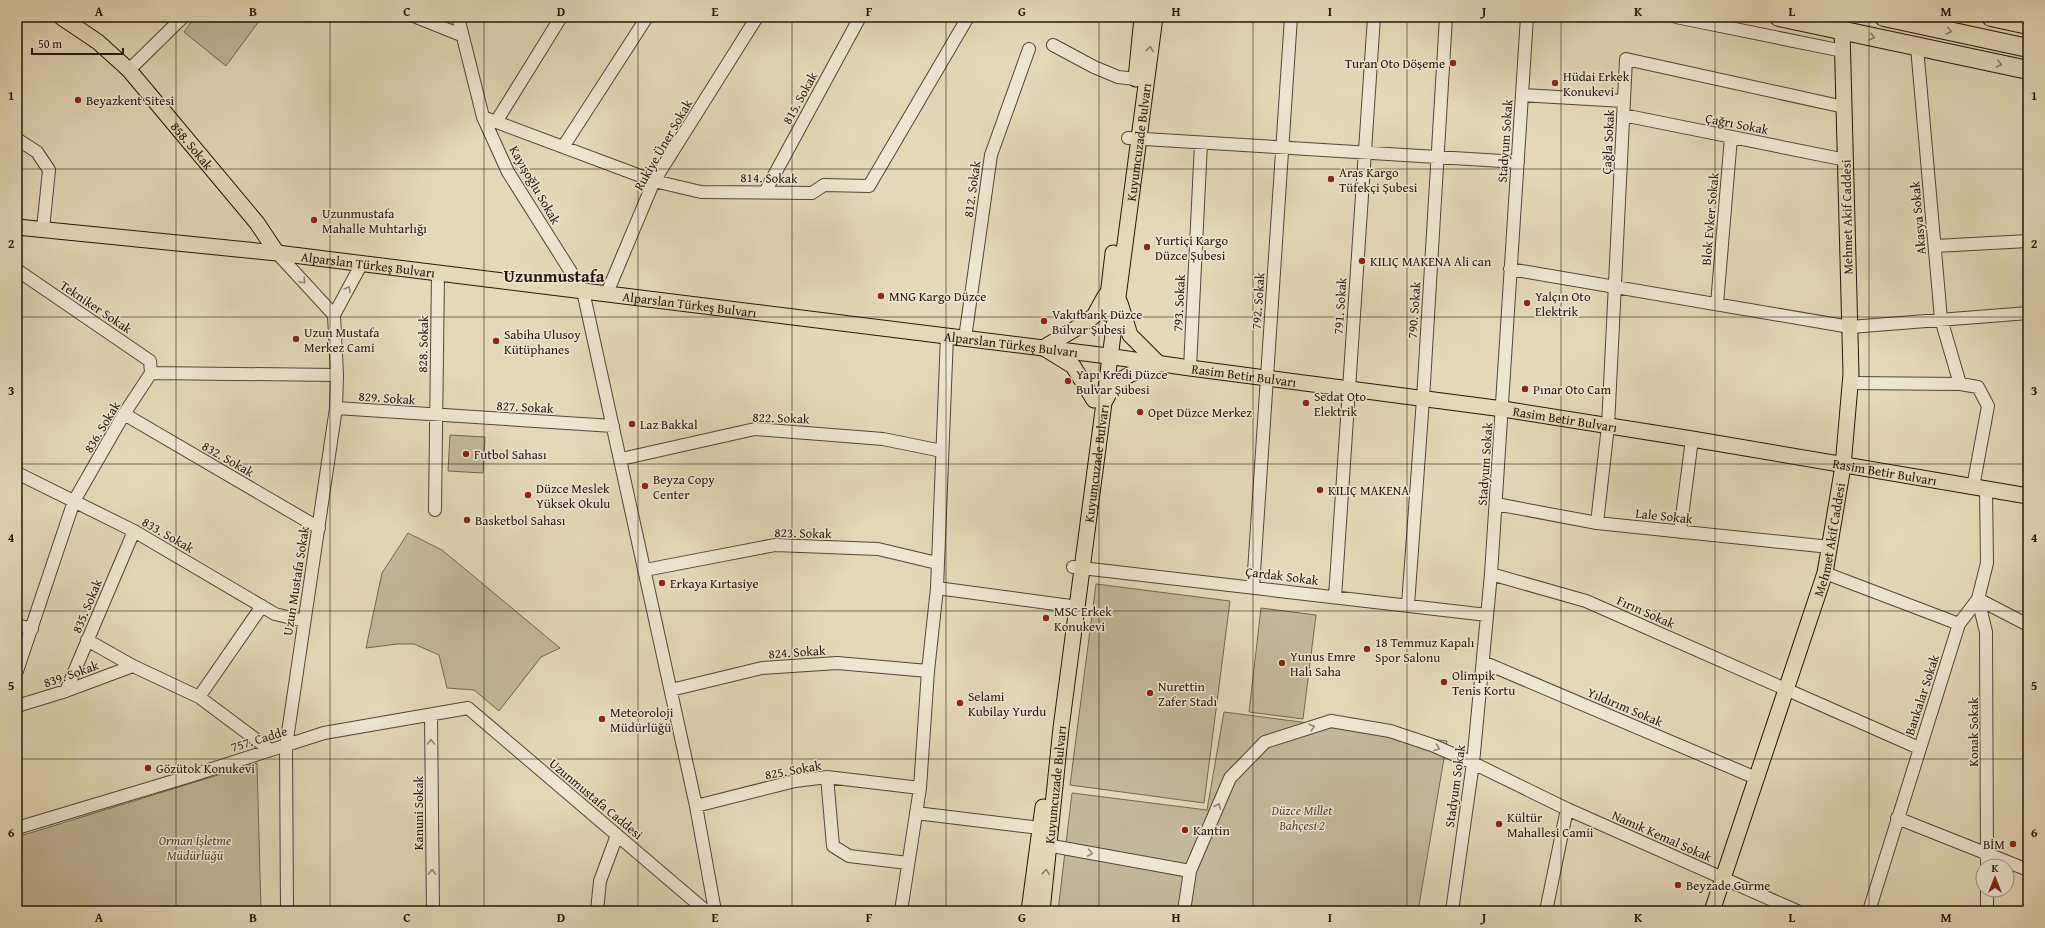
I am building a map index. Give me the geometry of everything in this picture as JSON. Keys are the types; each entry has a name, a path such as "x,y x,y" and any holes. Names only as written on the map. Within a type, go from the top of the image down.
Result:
{"highway":[{"path":"1779,17 2028,70"},
{"path":"1884,17 2028,48"},
{"path":"1991,17 2028,25"}],"main road":[{"name":"858. Sokak","path":"61,17 98,42 128,70 258,223 277,253"},
{"name":"Kuyumcuzade Bulvarı","path":"1042,911 1043,845 1040,828 1073,606 1133,139 1140,80 1142,17"},
{"name":"Kuyumcuzade Bulvarı","path":"1140,80 1155,17"},
{"name":"Mehmet Akif Caddesi","path":"1712,911 1785,688 1825,573 1843,466 1850,383 1850,327 1842,30"},
{"name":"Alparslan Türkeş Bulvarı","path":"17,227 277,253 1105,355"},
{"path":"1113,294 1130,335 1159,364 1127,375 1112,386 1099,402 1072,366 1043,348 1094,316 1113,294"},
{"name":"Rasim Betir Bulvarı","path":"1105,355 1267,379 1503,409 1692,439 1843,466 2028,496"},
{"name":"Kuyumcuzade Bulvarı","path":"1030,911 1043,845 1061,728 1073,606"}],"street":[{"path":"128,70 183,17"},
{"path":"416,17 461,34"},
{"name":"Kayışoğlu Sokak","path":"458,17 483,118 508,172 584,291"},
{"path":"496,122 561,17"},
{"path":"562,147 647,17"},
{"name":"Rukiye Üner Sokak","path":"607,293 654,181 757,17"},
{"name":"815. Sokak","path":"765,192 860,17"},
{"name":"814. Sokak","path":"483,118 654,181 701,192 812,193 824,185 869,186 968,17"},
{"name":"792. Sokak","path":"1253,587 1291,17"},
{"name":"791. Sokak","path":"1335,596 1374,17"},
{"name":"790. Sokak","path":"1408,605 1423,399 1446,17"},
{"name":"Stadyum Sokak","path":"1452,911 1473,763 1491,574 1503,409 1510,269 1527,17"},
{"path":"1676,17 1843,51"},
{"path":"1053,46 1094,67 1118,77 1140,80"},
{"name":"Akasya Sokak","path":"1917,47 1941,319 1960,384"},
{"name":"812. Sokak","path":"965,338 991,155 1029,49"},
{"name":"Çağla Sokak","path":"1597,524 1608,426 1626,59 1844,107"},
{"path":"1522,95 1624,102"},
{"name":"Çağrı Sokak","path":"1623,115 1846,160"},
{"name":"Blok Evker Sokak","path":"1716,304 1731,137"},
{"path":"17,139 38,152 49,170 43,229"},
{"path":"1133,139 1438,156 1518,162"},
{"name":"793. Sokak","path":"1190,368 1202,143"},
{"path":"1934,246 2028,241"},
{"path":"277,253 334,315 362,263"},
{"path":"1510,269 1850,327 2028,313"},
{"name":"Tekniker Sokak","path":"17,270 150,361 151,373"},
{"name":"828. Sokak","path":"435,510 438,272"},
{"path":"584,291 696,806 715,911"},
{"name":"Uzun Mustafa Sokak","path":"286,911 286,746 336,408 337,375 334,315"},
{"path":"901,911 920,788 928,671 937,588 947,336"},
{"path":"151,373 337,375"},
{"name":"836. Sokak","path":"17,671 74,500 124,414 151,373"},
{"path":"1850,383 1960,384"},
{"name":"Bankalar Sokak","path":"1869,911 1959,624 1978,599 1987,563 1979,488 1988,406 1978,387 1960,384"},
{"name":"829. Sokak","path":"336,408 436,416"},
{"name":"832. Sokak","path":"124,414 319,528"},
{"name":"827. Sokak","path":"436,416 613,426"},
{"name":"822. Sokak","path":"621,459 755,429 883,439 942,451"},
{"path":"1680,532 1692,439"},
{"name":"833. Sokak","path":"17,473 134,531 275,614 304,621"},
{"name":"Lale Sokak","path":"1496,504 1597,524 1830,547"},
{"name":"835. Sokak","path":"66,692 134,531"},
{"name":"823. Sokak","path":"644,570 776,545 878,549 937,563"},
{"name":"Çardak Sokak","path":"1078,568 1335,596 1487,615"},
{"path":"1825,573 1959,624"},
{"name":"Fırın Sokak","path":"1491,574 1586,601 1919,748"},
{"path":"937,588 1073,606"},
{"path":"1978,599 2028,625"},
{"name":"Konak Sokak","path":"1978,599 1986,632 1988,858"},
{"path":"199,697 262,606"},
{"path":"17,625 32,629"},
{"path":"87,640 133,666 199,697 270,750"},
{"name":"Yıldırım Sokak","path":"1483,662 1756,778"},
{"name":"824. Sokak","path":"670,690 762,668 837,664 928,671"},
{"name":"839. Sokak","path":"17,706 66,692 133,666"},
{"name":"757. Cadde","path":"17,828 324,734 468,708"},
{"name":"Uzunmustafa Caddesi","path":"468,708 706,911"},
{"name":"Kanuni Sokak","path":"431,715 433,911"},
{"name":"Namık Kemal Sokak","path":"1184,911 1190,871 1230,778 1265,742 1331,721 1390,731 1473,763 1567,809 1797,911"},
{"path":"827,777 833,846 849,856 908,863"},
{"name":"825. Sokak","path":"696,806 795,781 827,777 920,788"},
{"path":"1546,911 1567,809"},
{"path":"916,813 1040,828"},
{"path":"1897,818 1984,858"},
{"path":"597,911 600,881 617,835"},
{"path":"1043,845 1190,871"},
{"path":"2015,867 2028,870"},
{"path":"1987,898 1987,911"}],"green space":[{"path":"195,17 262,17 226,66 184,32"},
{"name":"Futbol Sahası","path":"450,435 485,437 483,473 448,471"},
{"path":"408,533 442,550 560,648 541,657 499,711 474,690 447,688 439,655 414,644 397,644 366,648 382,573"},
{"name":"Nurettin Zafer Stadı","path":"1096,584 1230,601 1204,803 1070,785"},
{"name":"Yunus Emre Halı Saha","path":"1261,608 1316,615 1303,719 1249,712"},
{"name":"Düzce Millet Bahçesi 2","path":"1224,712 1447,741 1418,911 1058,911 1072,793 1207,810"},
{"name":"Orman İşletme Müdürlüğü","path":"257,763 261,911 17,911 17,837"}],"place":[{"name":"Turan Oto Döşeme","path":"1453,63"},
{"name":"Hüdai Erkek Konukevi","path":"1555,83"},
{"name":"Beyazkent Sitesi","path":"78,100"},
{"name":"Aras Kargo Tüfekçi Şubesi","path":"1331,179"},
{"name":"Uzunmustafa Mahalle Muhtarlığı","path":"314,220"},
{"name":"Yurtiçi Kargo Düzce Şubesi","path":"1147,247"},
{"name":"KILIÇ MAKENA Ali can","path":"1362,261"},
{"name":"MNG Kargo Düzce","path":"881,296"},
{"name":"Yalçın Oto Elektrik","path":"1527,303"},
{"name":"Vakıfbank Düzce Bulvar Şubesi","path":"1044,321"},
{"name":"Uzun Mustafa Merkez Cami","path":"296,339"},
{"name":"Sabiha Ulusoy Kütüphanes","path":"496,341"},
{"name":"Yapı Kredi Düzce Bulvar Şubesi","path":"1068,381"},
{"name":"Pınar Oto Cam","path":"1525,389"},
{"name":"Sedat Oto Elektrik","path":"1306,403"},
{"name":"Opet Düzce Merkez","path":"1140,412"},
{"name":"Laz Bakkal","path":"632,424"},
{"name":"Futbol Sahası","path":"466,454"},
{"name":"Beyza Copy Center","path":"645,486"},
{"name":"KILIÇ MAKENA","path":"1320,490"},
{"name":"Düzce Meslek Yüksek Okulu","path":"528,495"},
{"name":"Basketbol Sahası","path":"467,520"},
{"name":"Erkaya Kırtasiye","path":"662,583"},
{"name":"MSC Erkek Konukevi","path":"1046,618"},
{"name":"18 Temmuz Kapalı Spor Salonu","path":"1367,649"},
{"name":"Yunus Emre Halı Saha","path":"1282,663"},
{"name":"Olimpik Tenis Kortu","path":"1444,682"},
{"name":"Nurettin Zafer Stadı","path":"1150,693"},
{"name":"Selami Kubilay Yurdu","path":"960,703"},
{"name":"Meteoroloji Müdürlüğü","path":"602,719"},
{"name":"Gözütok Konukevi","path":"148,768"},
{"name":"Kültür Mahallesi Camii","path":"1499,824"},
{"name":"Kantin","path":"1185,830"},
{"name":"BİM","path":"2013,844"},
{"name":"Beyzade Gurme","path":"1678,885"}],"district":[{"name":"Uzunmustafa","path":"554,275"}]}
